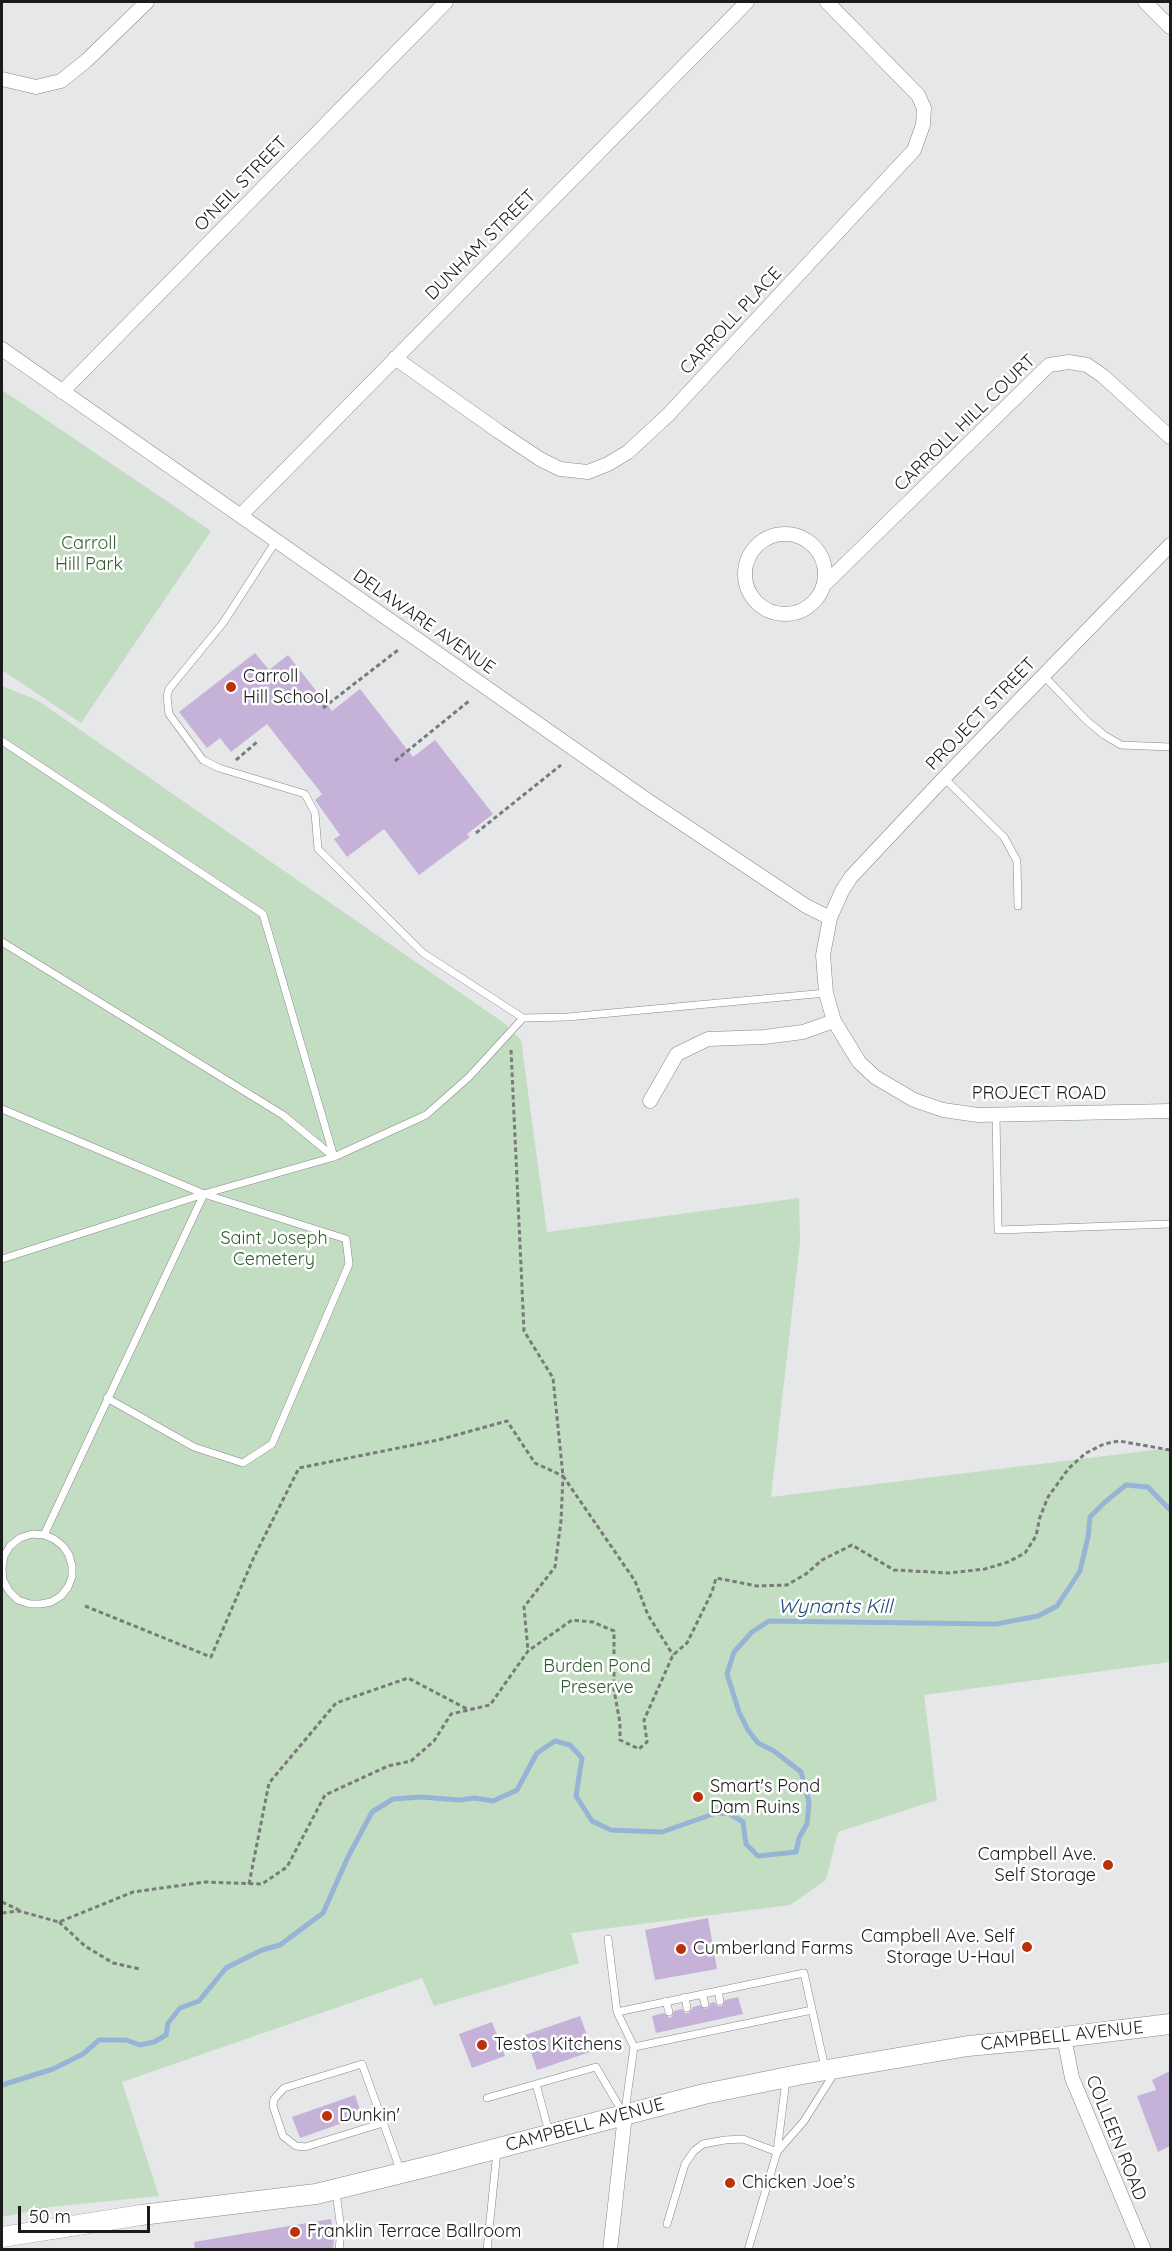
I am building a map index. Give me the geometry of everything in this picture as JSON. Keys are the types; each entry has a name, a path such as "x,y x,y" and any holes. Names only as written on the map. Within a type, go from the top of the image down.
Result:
{"street":[{"path":"2,79 36,87 61,81 86,62 147,2"},
{"name":"O'NEIL STREET","path":"63,392 446,2"},
{"name":"DUNHAM STREET","path":"241,515 747,2"},
{"name":"CARROLL PLACE","path":"395,358 540,459 560,468 588,472 628,452 668,415 914,150 923,125 924,108 918,95 827,2"},
{"path":"1145,2 1170,27"},
{"name":"DELAWARE AVENUE","path":"2,349 647,800 806,906 830,918"},
{"name":"CARROLL HILL COURT","path":"824,585 826,571 823,558 816,547 805,538 792,534 779,534 766,538 755,546 748,558 745,571 746,584 751,596 760,606 772,612 785,614 798,612 810,606 819,597 824,585 1049,364 1070,362 1087,365 1103,376 1170,437"},
{"name":"PROJECT STREET","path":"830,918 851,877 1170,544"},
{"name":"PROJECT ROAD","path":"830,918 823,955 826,993 834,1021 859,1062 894,1090 943,1110 978,1115 1170,1111"},
{"path":"650,1101 677,1054 708,1039 764,1037 803,1032 834,1021"},
{"name":"CAMPBELL AVENUE","path":"3,2239 141,2214 316,2194 704,2094 832,2069 968,2046 1170,2024"},
{"name":"COLLEEN ROAD","path":"1064,2037 1072,2078 1144,2250"},
{"path":"610,2250 624,2115"}],"lane":[{"path":"276,541 223,623 169,689 168,714 203,760 224,769 305,794 315,813 318,849 423,953 523,1018 568,1017 826,993"},
{"path":"1044,676 1086,720 1121,745 1170,747"},
{"path":"2,741 263,914 334,1157"},
{"path":"944,778 1004,837 1017,861 1018,906"},
{"path":"2,942 283,1115 334,1157"},
{"path":"2,1259 204,1194 334,1157 426,1115 470,1077 523,1018"},
{"path":"2,1109 204,1194 346,1239 349,1264 272,1444 243,1463 194,1447 107,1398"},
{"path":"996,1114 998,1230 1170,1224"},
{"path":"44,1535 204,1194"},
{"path":"32,1534 44,1535 63,1546 69,1555 72,1577 61,1596 51,1602 30,1604 18,1600 9,1591 3,1580 2,1569 7,1551 20,1538 32,1534"},
{"path":"608,1939 617,2012 634,2047 624,2115"},
{"path":"617,2012 804,1973 812,2010 832,2069 804,2121 777,2152"},
{"path":"718,1990 720,2001"},
{"path":"702,1994 705,2004"},
{"path":"685,1997 687,2008"},
{"path":"666,2001 669,2012"},
{"path":"634,2047 812,2010"},
{"path":"724,2019 726,2028"},
{"path":"709,2022 711,2031"},
{"path":"692,2026 693,2035"},
{"path":"672,2030 674,2038"},
{"path":"383,2123 305,2147 296,2146 283,2136 273,2106 274,2099 284,2088 363,2064 401,2173"},
{"path":"487,2098 596,2067 624,2115"},
{"path":"748,2250 777,2152 787,2078"},
{"path":"536,2084 550,2135"},
{"path":"668,2224 686,2164 694,2151 703,2144 743,2139 777,2152"},
{"path":"487,2250 497,2148"},
{"path":"335,2189 341,2229 339,2250"}],"path":[{"path":"323,708 398,651"},
{"path":"395,761 469,701"},
{"path":"224,769 257,742"},
{"path":"476,833 561,765"},
{"path":"510,1032 524,1331 553,1378 562,1476 561,1521 555,1567 524,1607 528,1651"},
{"path":"85,1606 210,1657 254,1557 299,1468 438,1440 507,1421 535,1463 562,1476 634,1581 648,1614 672,1655"},
{"path":"59,1922 132,1892 206,1882 262,1884 287,1867 325,1795 388,1766 411,1761 434,1741 451,1714 490,1705 528,1651 572,1620 593,1622 614,1631 615,1690 620,1740 639,1749 647,1742 644,1720 672,1655 687,1643 712,1593 716,1578 757,1586 788,1585 806,1574 822,1560 852,1545 894,1570 949,1573 985,1569 1008,1563 1025,1553 1036,1536 1048,1497 1070,1468 1086,1453 1104,1444 1119,1441 1170,1450"},
{"path":"249,1884 269,1783 336,1703 408,1678 471,1711"},
{"path":"2,1902 19,1911 59,1922 85,1946 113,1963 140,1969"},
{"path":"2,1913 19,1911"}],"green space":[{"name":"Carroll Hill Park","path":"2,390 211,531 81,723 2,670"},
{"path":"2,686 37,700 504,1023 521,1040 547,1232 799,1198 800,1242 771,1497 1170,1448 1170,1662 924,1695 937,1800 838,1832 826,1880 790,1905 571,1933 579,1963 434,2006 422,1978 122,2082 159,2196 50,2207 2,2217"}],"building":[{"path":"255,653 269,670 288,655 332,711 360,689 413,757 435,740 493,814 467,834 470,837 419,875 384,829 347,857 334,839 340,835 315,800 322,794 267,724 231,752 220,738 207,748 179,712"},
{"name":"Cumberland Farms","path":"708,1918 717,1969 655,1980 645,1930"},
{"name":"Cumberland Farms","path":"738,1997 743,2014 656,2033 652,2016 664,2013 670,2018 674,2011 682,2009 685,2013 689,2013 693,2007 700,2005 706,2009 710,2003 714,2002 722,2006 725,2000"},
{"path":"580,2016 593,2051 537,2070 525,2035"},
{"name":"Testos Kitchens","path":"492,2022 505,2056 472,2068 459,2034"},
{"path":"1170,2071 1170,2146 1158,2152 1137,2096 1156,2090 1152,2080"},
{"name":"Dunkin'","path":"355,2095 362,2116 300,2138 292,2117"},
{"name":"Franklin Terrace Ballroom","path":"331,2219 333,2250 195,2250 194,2242"}],"waterway":[{"name":"Wynants Kill","path":"2,2085 53,2069 83,2054 99,2040 126,2040 140,2045 154,2042 166,2035 168,2023 180,2008 199,2001 226,1968 262,1950 280,1945 323,1913 348,1857 372,1812 393,1799 421,1797 459,1800 475,1798 493,1801 517,1790 537,1753 555,1741 570,1745 582,1758 576,1796 592,1821 611,1830 662,1832 716,1813 730,1814 743,1822 746,1844 758,1856 796,1852 799,1838 807,1824 809,1802 801,1772 774,1751 758,1743 748,1730 739,1712 727,1674 734,1652 752,1632 769,1621 996,1624 1038,1616 1057,1606 1080,1571 1090,1517 1126,1485 1148,1487 1170,1510"}],"place":[{"name":"Carroll Hill School","path":"231,687"},
{"name":"Smart's Pond Dam Ruins","path":"698,1797"},
{"name":"Campbell Ave. Self Storage","path":"1108,1865"},
{"name":"Campbell Ave. Self Storage U-Haul","path":"1027,1947"},
{"name":"Cumberland Farms","path":"681,1949"},
{"name":"Testos Kitchens","path":"482,2045"},
{"name":"Dunkin'","path":"327,2116"},
{"name":"Chicken Joe’s","path":"730,2183"},
{"name":"Franklin Terrace Ballroom","path":"295,2232"}],"park label":[{"name":"Saint Joseph Cemetery","path":"274,1249"},
{"name":"Burden Pond Preserve","path":"597,1677"}]}
